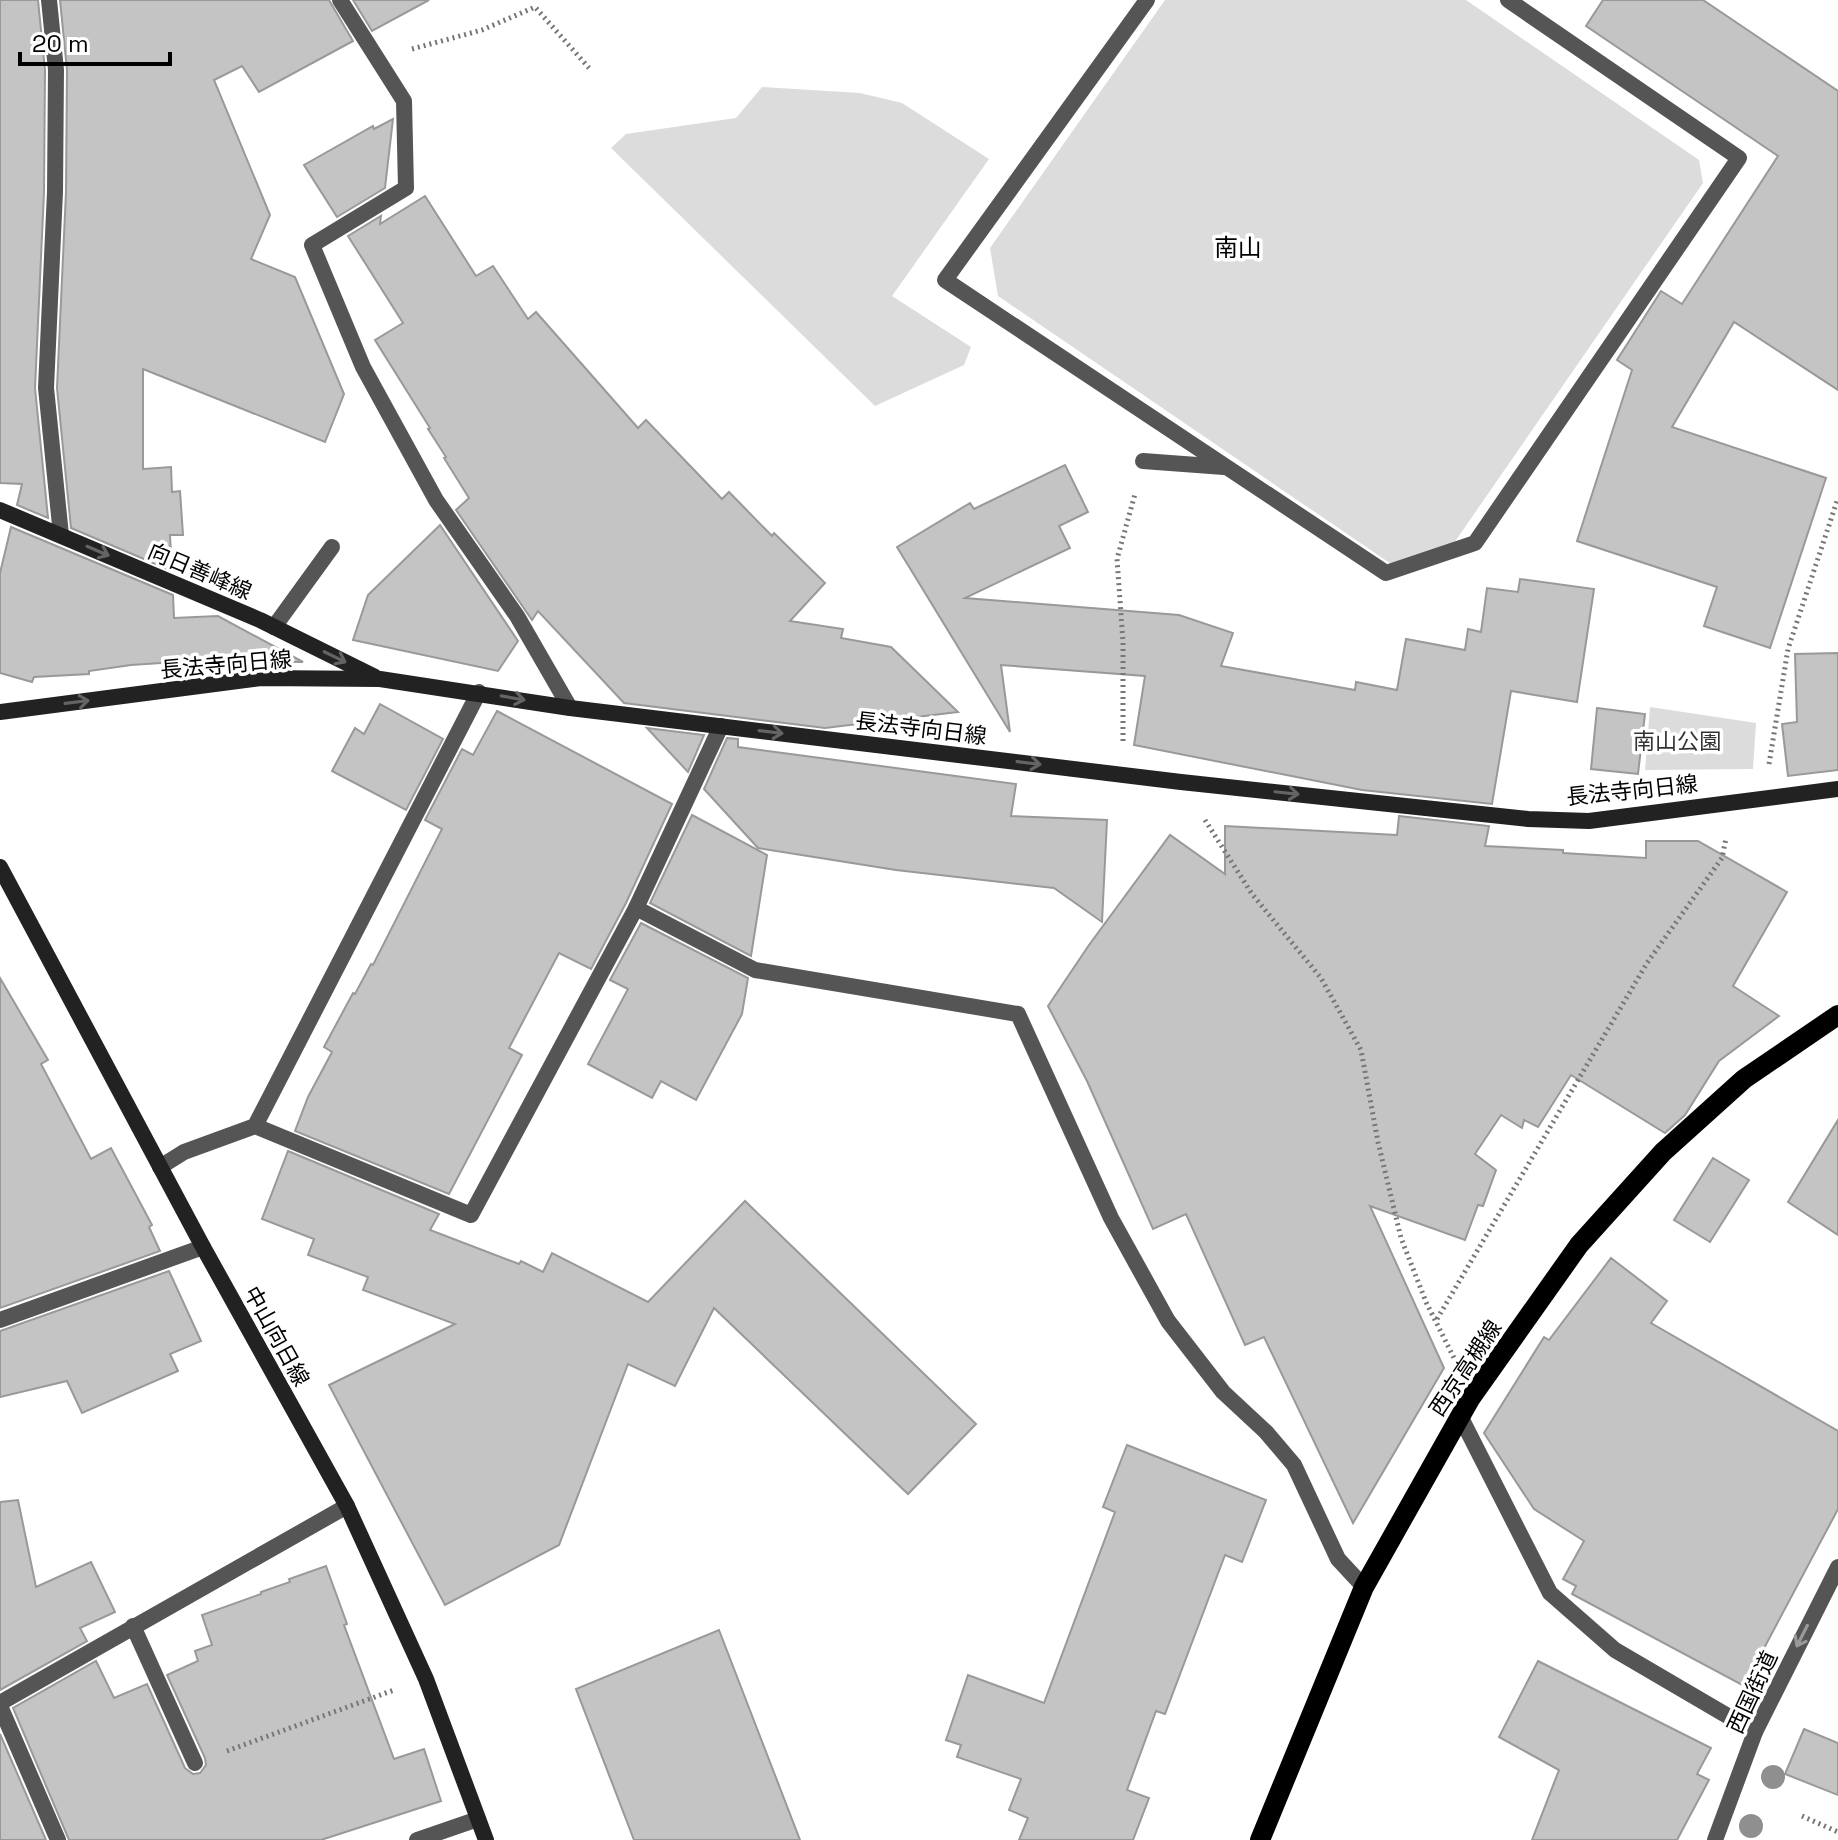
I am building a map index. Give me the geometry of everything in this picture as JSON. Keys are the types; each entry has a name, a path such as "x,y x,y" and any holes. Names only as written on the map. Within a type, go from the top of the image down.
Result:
{"main road":[{"name":"向日善峰線","path":"0,510 274,627 380,679"},
{"name":"長法寺向日線","path":"0,712 261,678 380,679 570,708 1181,782 1528,819 1589,821 1838,789"},
{"name":"中山向日線","path":"0,867 203,1247 347,1506 426,1679 486,1840"},
{"name":"西京高槻線","path":"1260,1840 1364,1587 1460,1416 1579,1245 1663,1152 1744,1079 1838,1015"}],"street":[{"path":"49,0 56,70 55,192 46,388 61,535"},
{"path":"340,0 404,101 406,188 312,245 363,367 429,487 517,616 570,708"},
{"path":"1147,0 945,280 1386,573 1475,543 1739,158 1508,0"},
{"path":"1143,461 1226,467"},
{"path":"274,627 332,547"},
{"path":"255,1126 479,692"},
{"path":"160,1167 184,1152 255,1126 471,1215 636,908 721,726"},
{"path":"636,908 755,970 1018,1014 1111,1218 1168,1321 1223,1392 1266,1432 1294,1465 1338,1559 1364,1587"},
{"path":"0,1320 203,1247"},
{"path":"1460,1416 1550,1593 1615,1650 1755,1732"},
{"path":"58,1840 0,1705 347,1506"},
{"name":"西国街道","path":"1715,1840 1755,1732 1838,1567"},
{"path":"133,1626 195,1763"},
{"path":"417,1840 478,1819"}],"path":[{"path":"375,58 482,30 535,7 589,68"},
{"path":"1121,774 1123,642 1117,559 1143,461"},
{"path":"1768,766 1788,649 1838,498"},
{"path":"1181,782 1252,894 1321,978 1361,1050 1378,1142 1401,1238 1426,1302 1437,1319 1647,963 1722,858 1727,828"},
{"path":"195,1763 426,1679"},
{"path":"1802,1816 1838,1832"}],"green space":[{"path":"1165,0 1466,0 1699,160 1703,183 1445,556 1397,568 998,296 990,248"},
{"path":"762,87 860,93 902,103 989,159 892,296 971,347 964,365 875,406 611,148 626,134 736,118"},
{"name":"南山公園","path":"1650,707 1756,723 1753,769 1645,770"}],"building":[{"path":"0,0 38,0 45,70 44,192 35,388 48,518 17,505 22,484 0,483"},
{"path":"60,0 329,0 353,41 259,92 242,66 214,80 270,215 251,259 295,277 344,394 325,442 143,369 143,469 171,467 172,492 180,491 183,535 170,535 172,571 71,528 57,388 66,192 67,70"},
{"path":"353,0 429,0 372,31"},
{"path":"1603,0 1703,0 1838,91 1838,390 1734,322 1672,427 1826,478 1770,648 1704,626 1717,587 1577,541 1632,370 1617,360 1661,291 1682,304 1778,156 1586,26"},
{"path":"393,119 385,188 337,217 304,165 373,126 374,129"},
{"path":"425,196 476,276 493,266 528,319 536,312 638,428 646,420 722,499 729,492 825,583 790,621 843,629 841,638 891,647 958,712 825,728 624,703 538,611 532,620 456,510 469,498 375,340 403,323 348,236 381,216 380,224"},
{"path":"1065,465 1088,512 1059,526 1070,548 965,598 1179,615 1233,633 1221,666 1355,690 1356,682 1397,690 1406,639 1465,650 1468,629 1481,632 1487,588 1518,592 1520,579 1594,589 1577,702 1511,691 1492,804 1362,790 1134,745 1145,676 1001,665 1010,732 897,547 970,503 974,509"},
{"path":"440,525 518,641 498,671 353,640 368,595"},
{"path":"11,527 173,595 174,618 218,616 303,662 191,661 131,665 89,671 89,674 34,677 32,682 0,673 0,573"},
{"path":"1838,653 1838,770 1788,776 1782,724 1797,722 1795,654"},
{"path":"380,704 443,739 406,810 332,771 355,728 364,734"},
{"path":"1597,708 1645,714 1638,774 1591,769"},
{"path":"497,711 672,804 591,969 559,953 509,1048 522,1055 449,1194 295,1131 308,1097 332,1052 324,1047 353,993 373,965 442,829 425,820 462,749 473,755"},
{"path":"647,728 704,735 688,772"},
{"path":"727,738 738,739 738,747 1016,784 1011,816 1107,820 1102,922 1054,888 896,870 758,848 704,789"},
{"path":"692,815 767,855 751,956 650,903"},
{"path":"1399,816 1489,826 1485,846 1563,850 1563,853 1646,858 1646,841 1698,841 1787,892 1733,986 1779,1016 1719,1061 1685,1115 1665,1133 1571,1075 1538,1127 1524,1120 1522,1128 1501,1115 1475,1154 1496,1170 1483,1206 1478,1205 1465,1240 1370,1206 1444,1368 1353,1523 1264,1337 1245,1345 1186,1214 1153,1229 1087,1081 1048,1006 1170,835 1225,874 1225,826 1397,835"},
{"path":"641,923 748,978 742,1014 696,1100 661,1081 652,1098 588,1064 628,989 610,980"},
{"path":"0,978 48,1060 41,1064 91,1159 111,1148 152,1225 149,1227 160,1251 0,1308"},
{"path":"1838,1120 1838,1235 1788,1202"},
{"path":"288,1151 439,1214 430,1230 519,1264 521,1261 543,1272 552,1253 648,1302 745,1201 976,1424 908,1494 714,1308 675,1386 628,1364 559,1545 445,1605 329,1385 455,1324 363,1290 368,1277 308,1255 314,1239 262,1219"},
{"path":"1713,1158 1749,1180 1710,1242 1674,1220"},
{"path":"1611,1258 1667,1301 1651,1323 1838,1431 1838,1509 1744,1686 1572,1594 1576,1586 1563,1579 1584,1541 1534,1509 1484,1433 1544,1337 1549,1340"},
{"path":"169,1271 201,1341 170,1354 178,1371 82,1413 67,1381 0,1397 0,1331"},
{"path":"1127,1445 1266,1500 1242,1562 1225,1555 1165,1714 1156,1711 1127,1790 1149,1798 1133,1840 1019,1840 1028,1818 1009,1810 1021,1779 957,1757 961,1745 946,1740 968,1675 1044,1703 1115,1512 1103,1507"},
{"path":"18,1500 36,1587 91,1562 115,1612 80,1628 87,1641 0,1690 0,1502"},
{"path":"326,1566 347,1624 344,1625 394,1759 424,1749 441,1801 321,1840 69,1840 13,1708 96,1661 114,1698 147,1684 185,1768 193,1774 200,1773 206,1765 205,1758 167,1675 198,1661 195,1651 212,1645 202,1615"},
{"path":"719,1630 800,1840 634,1840 576,1689"},
{"path":"1538,1661 1711,1748 1697,1774 1709,1780 1677,1840 1532,1840 1559,1770 1499,1737"},
{"path":"1804,1729 1838,1743 1838,1795 1785,1774"},
{"path":"0,1734 46,1840 0,1840"}],"district":[{"name":"南山","path":"1238,248"}]}
